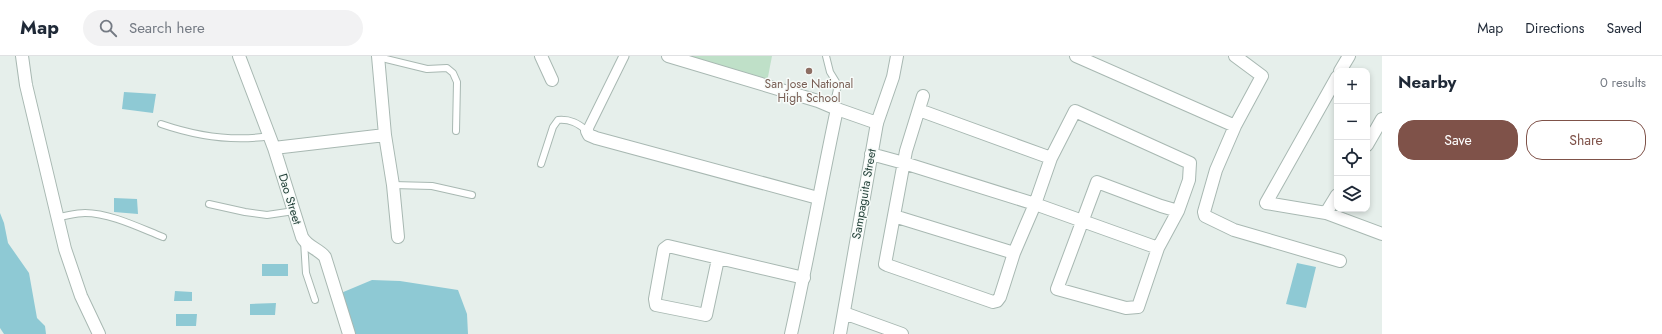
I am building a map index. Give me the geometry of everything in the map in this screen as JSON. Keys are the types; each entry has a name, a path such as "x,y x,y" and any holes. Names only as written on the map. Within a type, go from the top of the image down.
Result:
{"street":[{"path":"22,56 26,85 65,249 81,296 99,334"},
{"name":"Dao Street","path":"239,56 270,136 304,241"},
{"path":"541,56 552,80"},
{"path":"624,56 587,131 589,135 818,198"},
{"path":"668,56 818,101 877,123"},
{"name":"Sampaguita Street","path":"840,334 877,123 893,77 897,56"},
{"path":"1076,56 1235,126"},
{"path":"1235,56 1262,76 1235,126 1216,170 1204,212 1205,216 1234,230 1340,261"},
{"path":"1342,68 1349,56"},
{"path":"378,57 385,135 393,186 398,237"},
{"path":"1334,82 1266,203 1326,213 1381,231"},
{"path":"923,96 904,163 885,264 887,265 993,302 997,301 1000,297 1014,253 1035,204 1051,158 1075,111 1190,164 1189,180 1178,211 1158,248 1138,308 1126,308 1058,290 1057,287 1064,274 1098,182 1178,211"},
{"path":"791,334 804,278 835,108"},
{"path":"918,110 1051,158"},
{"path":"1369,140 1382,119"},
{"path":"274,148 385,135"},
{"path":"871,154 1035,204 1158,248"},
{"path":"1326,213 1334,200"},
{"path":"894,216 1014,253"},
{"path":"304,241 322,253 325,257 349,334"},
{"path":"718,259 706,315 656,305 655,299 664,249 672,246 718,259 804,278"},
{"path":"844,313 902,334"}],"lane":[{"path":"826,56 830,72 838,85 835,108"},
{"path":"378,57 427,69 447,68 453,73 457,82 456,130"},
{"path":"540,164 553,127 558,120 573,121 587,131"},
{"path":"162,124 185,132 204,136 238,138 270,136"},
{"path":"393,186 432,186 472,195"},
{"path":"209,204 245,212 267,214 294,211"},
{"path":"57,217 84,213 94,214 118,220 163,237"},
{"path":"304,241 306,273 315,300"}],"green space":[{"path":"678,56 772,56 767,82"}],"water":[{"path":"124,92 156,94 153,113 122,109"},
{"path":"114,198 137,199 138,214 114,212"},
{"path":"0,213 4,223 8,243 29,273 37,318 45,326 46,334 4,334 0,328"},
{"path":"1297,263 1316,267 1306,308 1286,304"},
{"path":"262,264 288,264 288,276 262,276"},
{"path":"372,280 400,281 458,290 467,314 468,334 350,334 341,293"},
{"path":"175,291 192,292 192,301 174,301"},
{"path":"276,303 275,315 250,315 250,304"},
{"path":"176,314 197,314 196,326 176,326"}],"place":[{"name":"San Jose National High School","path":"809,71"}]}
